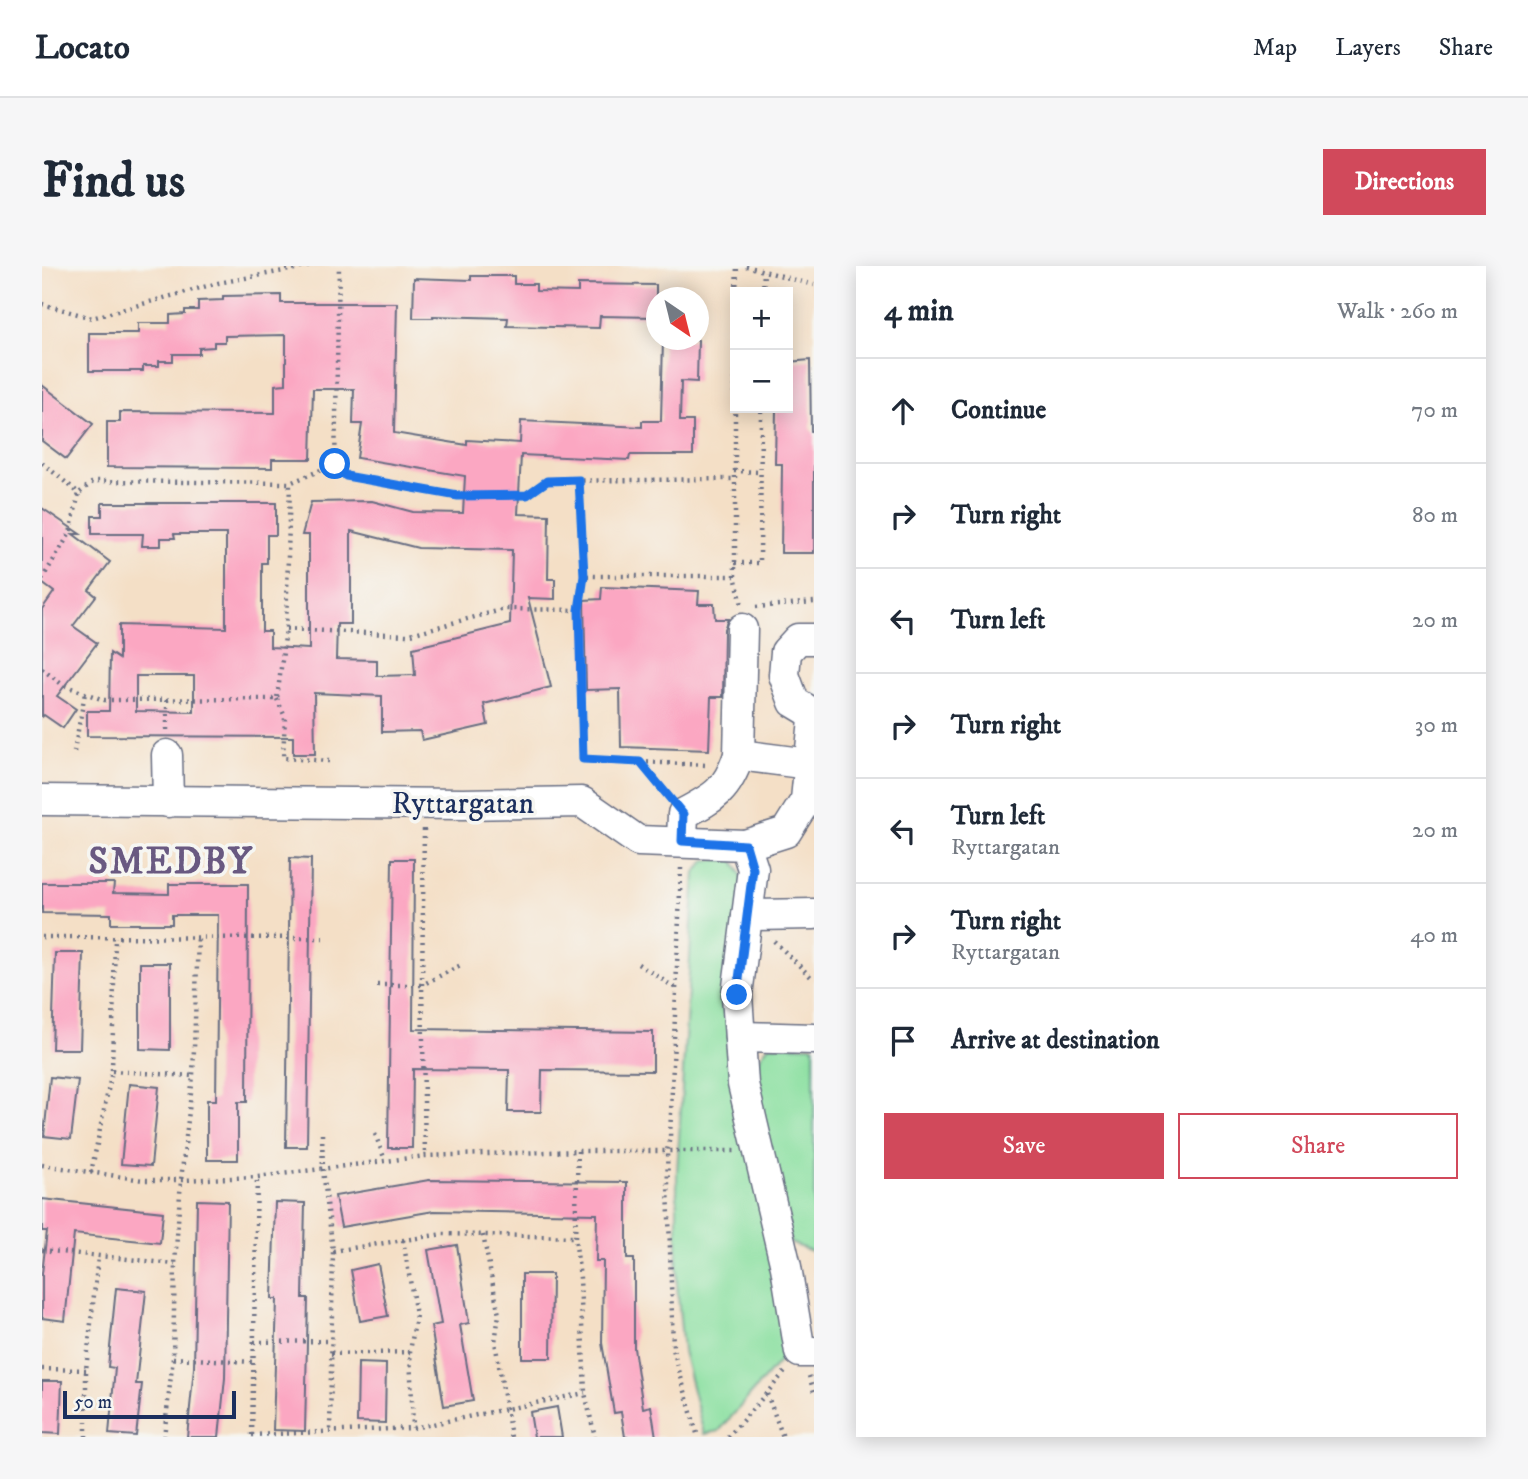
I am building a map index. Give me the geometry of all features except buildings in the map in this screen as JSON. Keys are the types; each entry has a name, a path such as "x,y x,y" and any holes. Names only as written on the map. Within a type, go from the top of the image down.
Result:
{"street":[{"path":"683,828 714,798 736,765 742,629"},
{"path":"814,639 798,639 786,652 784,676 794,702 814,713"},
{"name":"Ryttargatan","path":"42,800 425,804 582,802 638,841 683,828 746,845 786,832 806,800 814,719"},
{"path":"167,755 168,802"},
{"path":"736,765 809,764"},
{"path":"746,845 753,869 737,995 743,1084 807,1352"},
{"path":"747,915 814,915"},
{"path":"740,1037 814,1039"}],"path":[{"path":"42,304 92,318 273,269 311,266"},
{"path":"339,266 335,464 346,476 458,496 527,495 547,481 734,480"},
{"path":"736,287 737,266"},
{"path":"746,266 814,285"},
{"path":"763,287 764,271"},
{"path":"735,413 735,576 743,609 814,602"},
{"path":"735,564 760,563 761,413"},
{"path":"42,463 79,493"},
{"path":"42,579 70,533 79,493 94,481 290,483 335,464"},
{"path":"734,471 760,472"},
{"path":"579,480 584,576 579,610 583,759 736,765"},
{"path":"290,483 286,629 277,699 285,717 283,758 329,761"},
{"path":"584,576 735,576"},
{"path":"286,629 407,635 505,608 579,610"},
{"path":"42,669 63,685 104,700 277,699"},
{"path":"74,751 85,693"},
{"path":"640,762 683,828 670,1137 667,1151 673,1349 698,1437"},
{"path":"425,804 422,985 425,1156"},
{"path":"747,915 814,980"},
{"path":"42,937 323,938"},
{"path":"91,1172 112,1071 115,937"},
{"path":"164,1437 173,1357 175,1264 181,1181 193,1076 198,937"},
{"path":"638,964 677,989"},
{"path":"377,985 422,985 461,965"},
{"path":"112,1071 193,1076"},
{"path":"375,1134 385,1160"},
{"path":"323,1135 323,1170 333,1251 330,1432"},
{"path":"578,1151 575,1237 580,1278 586,1393 595,1437"},
{"path":"42,1165 144,1180 181,1181 257,1177 425,1156 578,1151 759,1152"},
{"path":"257,1177 252,1436 413,1428 586,1393"},
{"path":"333,1251 443,1234 575,1237"},
{"path":"483,1235 499,1315 495,1342 511,1437"},
{"path":"403,1240 415,1315 410,1352 413,1428"},
{"path":"42,1250 175,1264"},
{"path":"86,1437 86,1370 98,1258"},
{"path":"254,1342 331,1341"},
{"path":"331,1354 410,1352"},
{"path":"728,1437 807,1352"},
{"path":"173,1357 253,1362"},
{"path":"42,1368 86,1370"},
{"path":"767,1394 783,1437"}],"green space":[{"path":"733,859 743,879 731,992 788,1329 783,1357 719,1431 704,1434 683,1351 677,1285 677,1172 695,873 706,860"},
{"path":"769,1045 814,1046 814,1252 790,1243 756,1104 756,1063"}],"district":[{"name":"SMEDBY","path":"171,860"}],"route":[{"path":"335,464 346,476 458,496 527,495 547,481 579,480 584,576 579,610 583,759 640,762 683,814 682,841 746,845 753,869 737,995"}]}
